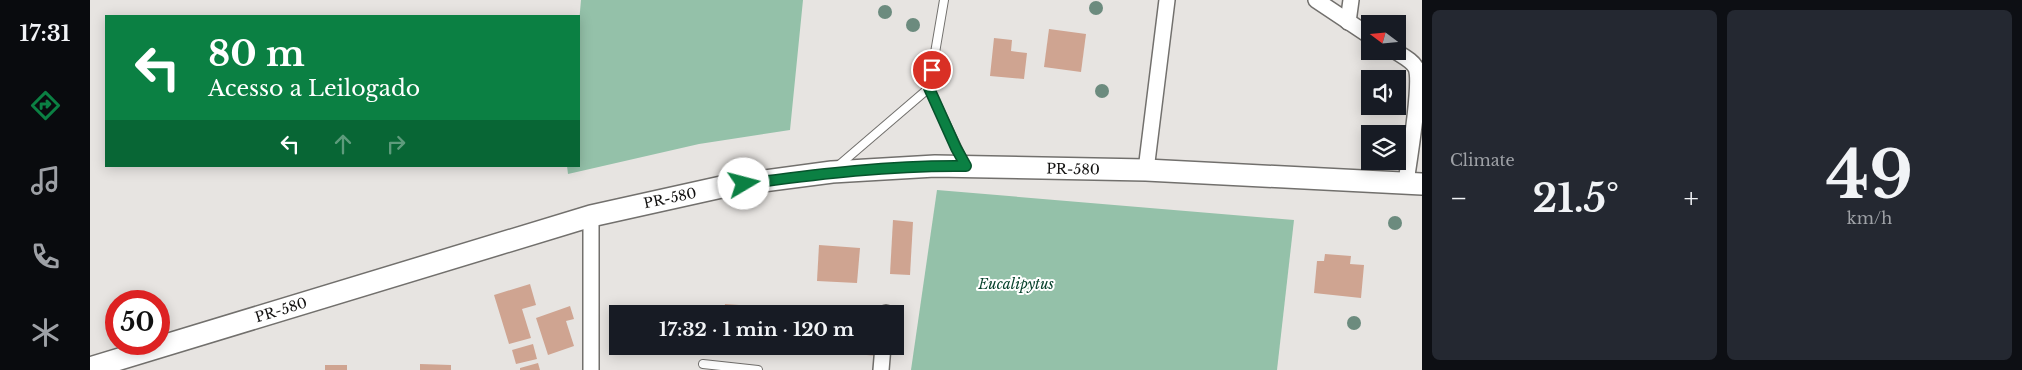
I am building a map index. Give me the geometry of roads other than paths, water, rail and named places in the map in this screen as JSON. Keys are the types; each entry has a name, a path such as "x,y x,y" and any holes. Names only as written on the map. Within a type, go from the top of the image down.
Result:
{"main road":[{"name":"PR-580","path":"90,368 591,216 726,186 832,172 935,166 1146,170 1414,183"}],"street":[{"path":"1146,170 1166,0"},
{"path":"1316,0 1361,30"},
{"path":"1348,22 1351,0"},
{"path":"1406,58 1417,68 1419,86 1414,183"},
{"path":"591,216 591,370"},
{"path":"881,370 882,355"}],"lane":[{"path":"944,0 929,88 966,166"},
{"path":"832,172 929,88"},
{"path":"703,364 758,370"}],"park label":[{"name":"Eucalipytus","path":"1016,284"}]}
